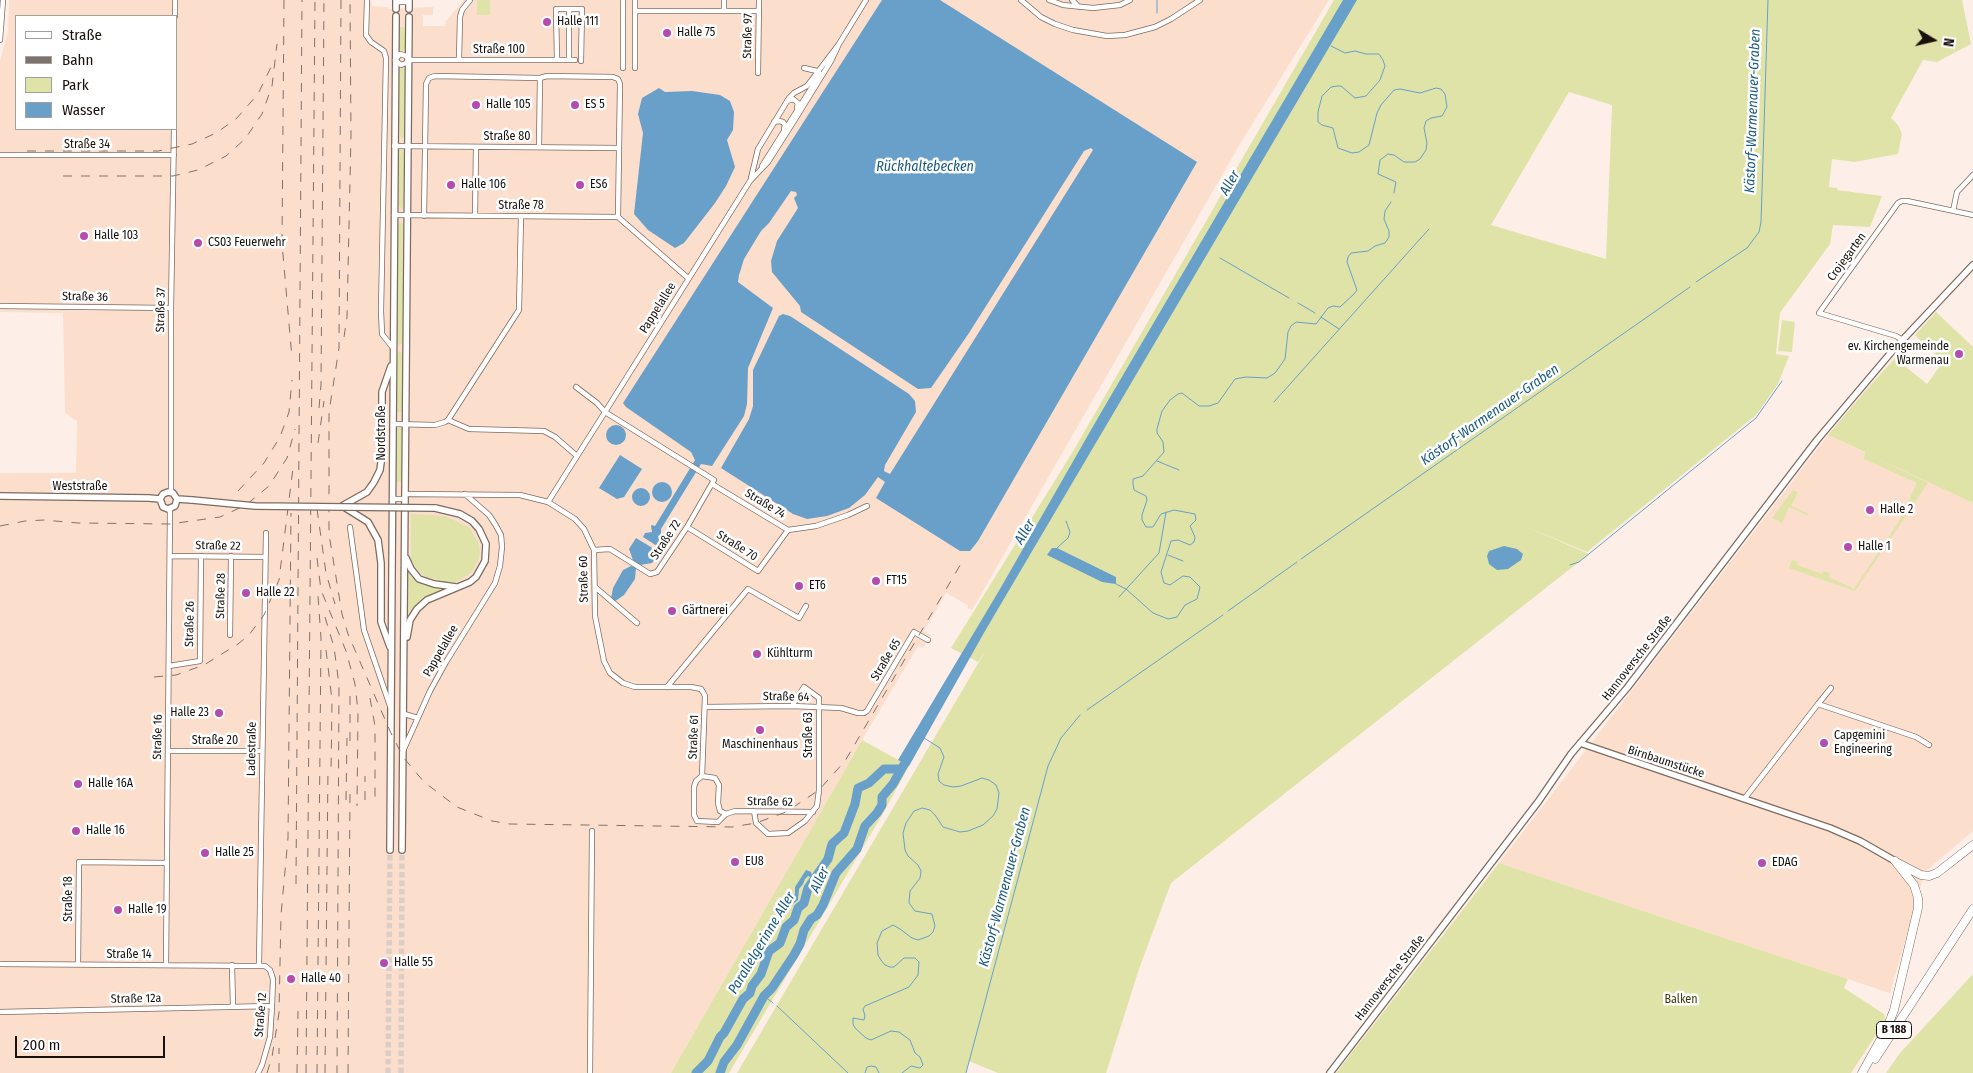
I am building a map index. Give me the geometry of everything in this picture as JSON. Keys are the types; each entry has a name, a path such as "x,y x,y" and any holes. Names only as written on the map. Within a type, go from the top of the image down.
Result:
{"main road":[{"path":"1895,861 1916,872 1929,876 1937,873 1973,845"},
{"path":"1862,1073 1887,1028 1894,1010 1918,908 1918,898 1914,885 1895,861"},
{"name":"B 188","path":"1866,1073 1973,909"}],"street":[{"path":"0,40 3,0"},
{"path":"175,0 175,15"},
{"path":"366,0 366,35 370,42 384,51 386,58 381,311 382,334 393,348"},
{"path":"459,60 460,16 470,0"},
{"path":"623,0 623,68"},
{"path":"635,0 635,68"},
{"path":"724,0 724,11"},
{"name":"Straße 97","path":"758,73 759,0"},
{"name":"Pappelallee","path":"548,502 750,181 768,162 794,122 866,0"},
{"path":"1021,0 1042,17 1055,24 1090,34 1107,36 1125,35 1155,27 1200,0"},
{"path":"1049,0 1063,5 1093,8 1130,0"},
{"path":"1072,0 1080,7"},
{"path":"396,9 396,1 409,1 409,9"},
{"path":"557,60 556,9 582,9 581,61"},
{"path":"569,9 569,60"},
{"path":"635,11 759,11"},
{"name":"Nordstraße","path":"396,20 409,20 402,847 390,847 394,215 396,20"},
{"name":"Pappelallee","path":"750,181 758,148 774,122 794,93 807,86 839,44"},
{"path":"400,54 406,56 408,60 401,65 395,60 400,54"},
{"name":"Straße 100","path":"408,60 575,60"},
{"path":"758,171 818,76 819,72 804,68"},
{"path":"424,216 426,84 430,78 435,76 614,77 618,79 620,84 618,216 688,278"},
{"path":"539,147 540,78"},
{"path":"787,102 793,99 798,103 797,109"},
{"path":"774,122 783,122 785,125 784,130"},
{"name":"Straße 37","path":"170,492 174,130"},
{"name":"Straße 80","path":"394,146 619,148"},
{"path":"475,216 476,147"},
{"path":"758,148 764,153 769,152"},
{"name":"Straße 34","path":"0,154 174,155"},
{"path":"1953,211 1957,192 1973,175"},
{"name":"Crojegarten","path":"1903,340 1896,336 1819,313 1902,200 1973,216"},
{"name":"Straße 78","path":"394,215 618,216"},
{"path":"392,424 435,425 448,420 519,310 521,216"},
{"name":"Hannoversche Straße","path":"1330,1073 1520,826 1580,743 1627,688 1816,440 1903,340 1973,265"},
{"name":"Straße 36","path":"0,306 171,308"},
{"path":"342,506 367,492 380,470 382,455 382,392 393,362"},
{"path":"576,387 597,403 605,412"},
{"name":"Straße 74","path":"605,412 714,480 712,484 788,530 816,526 867,506"},
{"path":"448,420 469,429 544,431 555,437 577,456"},
{"name":"Straße 72","path":"594,550 610,549 650,574 657,572 687,527 712,484"},
{"path":"392,487 405,493"},
{"path":"170,492 175,495 177,500 175,506 170,509 163,507 160,499 163,494 170,492"},
{"path":"392,499 405,493"},
{"name":"Straße 60","path":"405,493 520,495 548,502 575,519 584,529 594,550 595,616 604,661 610,673 628,686 642,688 691,687 701,689 705,696 705,707"},
{"name":"Pappelallee","path":"403,751 446,662 495,583 500,566 502,548 496,524 489,515 465,494"},
{"name":"Weststraße","path":"0,496 160,499"},
{"path":"177,500 255,506 435,508 457,513 472,522 483,535 486,544 485,561 481,570 470,582 427,600 417,609 408,627 404,662"},
{"path":"342,506 368,522 378,540 380,552 381,622 391,650"},
{"name":"Straße 16","path":"166,965 170,509"},
{"path":"350,527 364,630 390,707"},
{"name":"Straße 70","path":"687,527 758,571 788,530"},
{"name":"Ladestraße","path":"259,965 266,533"},
{"path":"404,552 410,569 419,578 434,584 459,588"},
{"name":"Straße 22","path":"170,556 266,557"},
{"name":"Straße 26","path":"169,666 200,661 201,556"},
{"name":"Straße 28","path":"230,635 231,556"},
{"path":"595,587 637,623"},
{"path":"667,687 748,589 799,618 806,606"},
{"name":"Straße 65","path":"867,711 914,632 928,640"},
{"name":"Straße 63","path":"792,706 804,687 820,698 820,790 817,806 813,812"},
{"path":"1745,798 1831,688"},
{"path":"1818,704 1916,737 1929,745"},
{"name":"Straße 64","path":"705,707 792,706 841,708 858,713 867,711"},
{"name":"Straße 61","path":"705,707 702,776 696,781 694,787 694,815 697,821 718,822 726,814"},
{"path":"404,714 418,718"},
{"name":"Birnbaumstücke","path":"1580,743 1745,798 1844,834 1895,861"},
{"name":"Straße 20","path":"168,751 262,751"},
{"path":"702,776 715,778 719,785 718,803 720,811 726,814"},
{"path":"754,811 756,823 768,834 788,833 805,821 813,812"},
{"name":"Straße 62","path":"726,814 754,811 813,812"},
{"path":"590,1073 592,831"},
{"name":"Straße 18","path":"78,964 79,862 167,863"},
{"name":"Straße 14","path":"0,964 259,965"},
{"path":"232,965 232,1007"},
{"name":"Straße 12","path":"258,1073 270,1038 273,979 270,970 265,966 259,965"},
{"name":"Straße 12a","path":"0,1012 272,1006"}],"shaded area":[{"path":"9,0 371,0 372,6 388,7 388,9 433,7 433,15 423,15 423,26 445,26 446,21 464,0 1329,0 1240,144 972,610 968,608 968,605 946,593 924,631 931,635 923,648 918,646 862,740 671,1073 0,1073 0,473 76,473 77,421 65,413 63,313 0,312 0,61 8,31"},
{"path":"1828,435 1973,503 1973,831 1925,872 1890,993 1499,863"}],"green space":[{"path":"477,0 490,0 490,15 477,15"},
{"path":"1334,0 1962,0 1971,44 1937,62 1923,60 1891,118 1898,125 1902,134 1898,154 1854,162 1832,159 1829,187 1837,188 1837,190 1882,196 1870,227 1833,225 1830,244 1780,313 1776,354 1789,356 1778,384 1756,415 1587,552 1522,525 1589,554 1171,883 1139,969 1106,1073 998,1073 969,1061 966,1073 737,1073 986,650 978,662 951,648 1072,453","holes":["1569,92 1612,105 1606,259 1491,225"]},
{"path":"400,27 406,30 406,50 402,52 398,50"},
{"path":"402,67 405,70 404,136 402,139 400,136 398,69"},
{"path":"401,149 404,152 404,206 402,209 399,206 397,156 397,151"},
{"path":"400,222 405,224 404,341 400,345 396,342 397,226"},
{"path":"1936,312 1973,347 1973,503 1870,455 1928,483 1855,591 1789,568 1792,560 1798,562 1797,565 1822,574 1823,571 1830,573 1829,577 1854,589 1898,523 1917,483 1864,459 1865,452 1828,435 1895,358 1927,384 1943,362 1915,335"},
{"path":"1782,320 1795,322 1792,352 1778,351"},
{"path":"400,351 403,354 403,412 397,412 396,354"},
{"path":"396,428 403,428 403,482 396,482"},
{"path":"1793,490 1798,492 1791,506 1809,514 1807,515 1789,507 1782,523 1772,518"},
{"path":"411,514 445,516 469,527 479,544 480,554 471,573 456,582 446,582 426,577 419,572 411,560"},
{"path":"408,573 424,584 447,589 424,597 413,607 407,616"},
{"path":"862,740 909,766 881,817 729,1073 671,1073"},
{"name":"Balken","path":"1499,863 1848,979 1844,988 1884,1014 1885,1021 1851,1073 1336,1073"},
{"path":"1973,974 1973,1073 1886,1073 1900,1053"}],"water":[{"name":"Rückhaltebecken","path":"882,0 940,0 1197,162 978,541 970,551 960,551 876,498 885,482 878,477 865,495 849,508 827,516 807,519 793,514 721,468 749,419 753,406 753,370 779,316 783,314 790,316 909,394 915,401 916,412 885,465 884,471 890,474 1093,150 1091,148 1084,151 969,333 931,388 918,389 801,312 800,306 772,272 771,261 777,241 798,208 794,198 797,195 796,192 791,191 769,223 761,231 744,259 739,275 738,282 773,308 748,368 747,404 744,416 712,466 701,464 661,529 661,534 658,536 660,542 657,546 643,537 645,533 652,532 651,526 655,526 695,460 691,452 623,403"},
{"path":"1343,0 1357,0 985,631 909,766 898,760 1000,589 1099,416"},
{"path":"659,88 665,92 692,91 720,95 730,101 734,112 733,130 727,140 735,167 715,203 684,243 675,248 648,230 634,214 643,133 638,114 642,98"},
{"path":"616,425 623,428 626,435 623,442 616,445 609,442 606,435 609,428"},
{"path":"620,455 642,469 624,497 617,499 599,488"},
{"path":"662,482 669,485 672,492 669,499 662,502 655,499 652,492 655,485"},
{"path":"641,488 647,491 650,497 647,503 641,506 635,503 632,497 635,491"},
{"path":"636,538 659,552 652,563 640,565 633,560 629,549"},
{"path":"1504,546 1517,549 1523,554 1521,560 1508,569 1497,570 1489,564 1487,556 1489,551"},
{"path":"1052,548 1057,548 1116,577 1116,584 1102,582 1047,555"},
{"path":"631,566 636,568 635,579 624,595 614,602 611,599 613,588 623,570"},
{"path":"806,870 811,872 813,878 808,876 805,879 799,889 798,900 793,904 790,899 795,894 795,887"}],"waterway":[{"path":"1157,0 1157,13"},
{"name":"Kästorf-Warmenauer-Graben","path":"1696,282 1747,248 1759,232 1761,222 1768,0"},
{"path":"1331,46 1345,53 1355,51 1366,54 1379,54 1385,66 1380,80 1366,96 1355,98 1341,86 1331,87 1322,96 1318,112 1318,122 1333,128 1338,148 1352,153 1359,152 1369,145 1377,113 1381,105 1394,90 1400,89 1420,93 1436,88 1441,89 1445,94 1447,107 1442,116 1426,121 1424,128 1427,143 1426,150 1420,159 1415,162 1404,162 1394,155 1388,154 1380,160 1378,174 1396,182 1394,193"},
{"path":"1116,584 1126,589 1153,613 1168,619 1177,617 1185,605 1197,599 1200,587 1190,577 1183,576 1170,585 1164,583 1161,572 1171,541 1178,540 1190,545 1194,542 1195,537 1190,526 1196,520 1195,514 1174,510 1161,514 1153,527 1146,527 1142,520 1147,500 1146,496 1134,490 1133,479 1143,476 1164,452 1163,442 1157,433 1162,411 1170,400 1178,394 1182,393 1199,406 1209,406 1218,403 1235,379 1246,377 1267,378 1275,373 1285,359 1288,332 1291,326 1296,322 1316,324 1328,308 1333,306 1340,307 1357,290 1347,262 1348,257 1351,253 1368,251 1375,246 1385,243 1389,237 1389,231 1384,219 1385,211 1391,202"},
{"path":"1274,402 1429,229"},
{"path":"1220,258 1289,298"},
{"name":"Kästorf-Warmenauer-Graben","path":"1301,559 1690,287"},
{"path":"1298,303 1315,313"},
{"path":"1321,317 1339,329"},
{"path":"1570,565 1579,562 1756,418 1782,381"},
{"path":"1157,461 1179,470"},
{"path":"1119,597 1159,553 1166,512"},
{"path":"1057,548 1068,538 1070,532 1066,521"},
{"path":"1168,555 1183,561"},
{"name":"Kästorf-Warmenauer-Graben","path":"1228,611 1297,562"},
{"name":"Kästorf-Warmenauer-Graben","path":"1087,710 1223,615"},
{"name":"Kästorf-Warmenauer-Graben","path":"966,1073 1048,766 1061,738 1080,715"},
{"path":"902,1073 911,1066 920,1068 923,1065 920,1057 915,1053 910,1040 899,1032 891,1031 871,1040 855,1028 853,1018 864,1020 863,1009 865,1006 909,987 918,975 919,962 915,958 904,958 894,967 885,965 878,955 877,943 882,931 893,925 918,940 929,936 935,926 932,914 915,911 909,903 910,891 920,878 921,871 905,850 903,833 906,823 914,811 922,808 930,810 943,827 960,832 968,831 983,825 993,816 997,809 999,793 996,785 982,778 961,786 944,785 939,781 938,774 944,757 940,748 924,738"},
{"name":"Aller","path":"720,1073 724,1062 737,1045 764,996 772,988 794,955 804,930 823,905 836,873 857,849 865,826 877,813 882,805 882,797 893,784 910,754"},
{"name":"Parallelgerinne Aller","path":"696,1073 708,1061 743,999 750,993 752,986 761,974 769,951 780,943 786,927 794,920 798,908 804,903 808,888 828,859 832,844 844,833 855,804 858,788 869,783 884,769 901,769"},
{"path":"764,996 773,1003"},
{"path":"777,1006 848,1073"},
{"path":"865,1073 867,1067 871,1066 876,1067 879,1073"}],"tunnel":[{"path":"388,1073 390,850"},
{"path":"401,1073 402,850"}],"railway":[{"path":"284,0 282,243 292,358"},
{"path":"296,884 302,0"},
{"path":"306,1073 315,0"},
{"path":"319,408 321,385 324,0"},
{"path":"341,0 339,348 329,412 329,534 342,614 348,634 403,757 424,782 457,807 492,821 510,824 732,827 756,823 786,812 819,790 845,761 962,562"},
{"path":"344,337 347,317 351,135 350,0"},
{"path":"63,176 173,176 198,170 226,156 245,139 262,114 272,86 277,44"},
{"path":"27,151 158,151 192,144 216,133 236,119 258,94 271,67"},
{"path":"238,491 264,463 280,437 289,412 292,380"},
{"path":"318,443 324,401"},
{"path":"0,526 25,521 44,520 78,523 170,524 220,517 246,505 269,486 287,458 295,429"},
{"path":"154,677 176,675 204,665 249,635 264,615 279,580 293,468"},
{"path":"317,509 326,573 335,604"},
{"path":"267,1073 272,1057 279,1013 281,915 288,838 291,513"},
{"path":"317,558 321,590 346,651 355,684 358,711 357,806"},
{"path":"317,1073 321,638 318,596"},
{"path":"325,617 334,647 339,685 337,1073"},
{"path":"326,650 332,700 331,775"},
{"path":"350,696 350,746"},
{"path":"370,698 375,726 375,800"},
{"path":"346,800 347,738"},
{"path":"325,1073 328,768"},
{"path":"365,776 365,800"},
{"path":"348,1073 350,793"},
{"path":"297,1073 298,1011"},
{"path":"279,1048 279,1072"}],"place":[{"name":"Halle 111","path":"547,22"},
{"name":"Halle 75","path":"667,33"},
{"name":"Halle 105","path":"476,105"},
{"name":"ES 5","path":"575,105"},
{"name":"Halle 106","path":"451,185"},
{"name":"ES6","path":"580,185"},
{"name":"Halle 103","path":"84,236"},
{"name":"CS03 Feuerwehr","path":"198,243"},
{"name":"ev. Kirchengemeinde Warmenau","path":"1959,354"},
{"name":"Halle 2","path":"1870,510"},
{"name":"Halle 1","path":"1848,547"},
{"name":"FT15","path":"876,581"},
{"name":"ET6","path":"799,586"},
{"name":"Halle 22","path":"246,593"},
{"name":"Gärtnerei","path":"672,611"},
{"name":"Kühlturm","path":"757,654"},
{"name":"Halle 23","path":"219,713"},
{"name":"Maschinenhaus","path":"760,730"},
{"name":"Capgemini Engineering","path":"1824,743"},
{"name":"Halle 16A","path":"78,784"},
{"name":"Halle 16","path":"76,831"},
{"name":"Halle 25","path":"205,853"},
{"name":"EU8","path":"735,862"},
{"name":"EDAG","path":"1762,863"},
{"name":"Halle 19","path":"118,910"},
{"name":"Halle 55","path":"384,963"},
{"name":"Halle 40","path":"291,979"}]}
